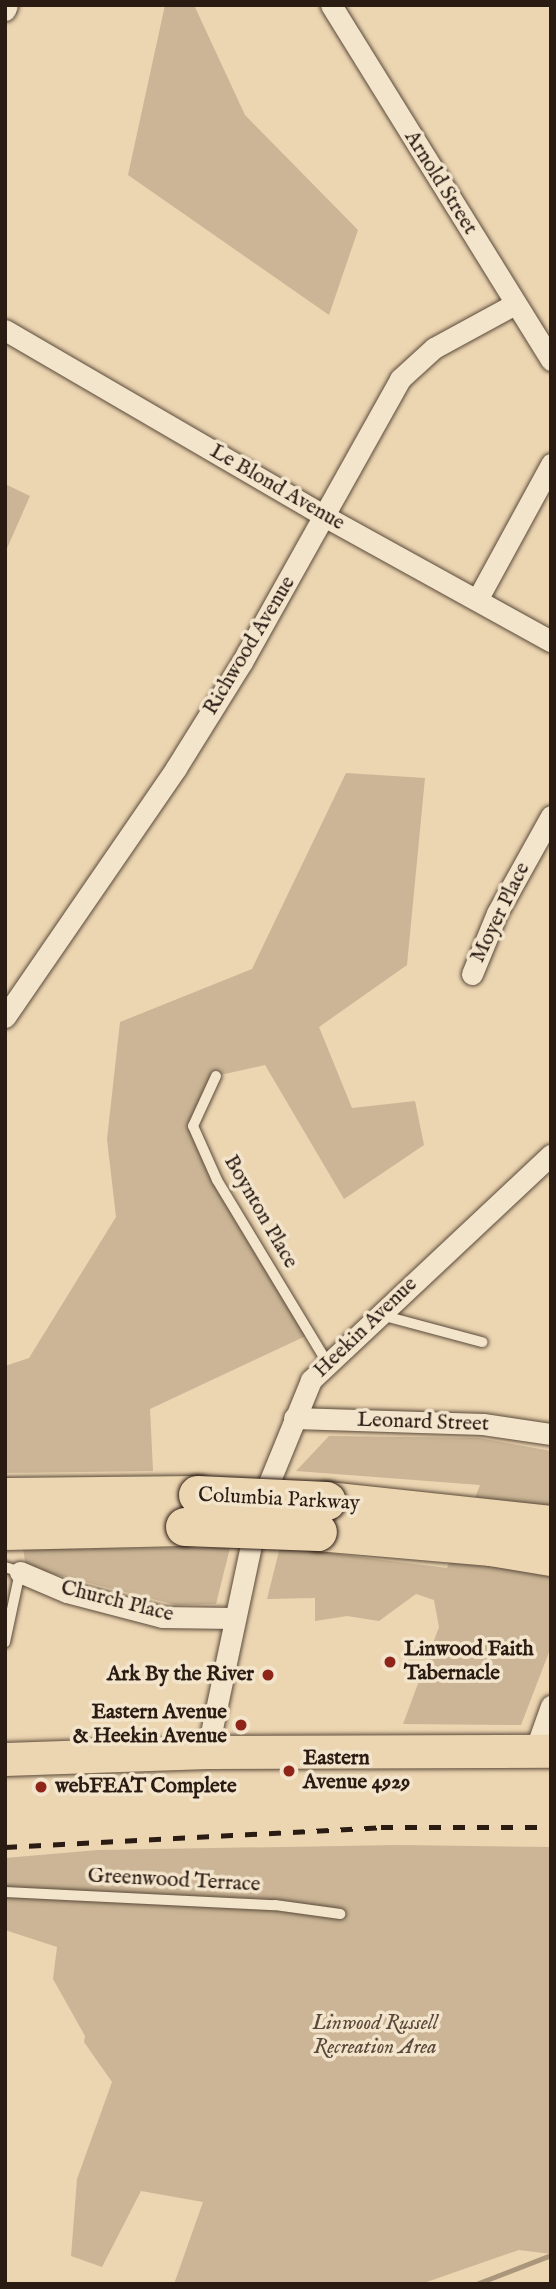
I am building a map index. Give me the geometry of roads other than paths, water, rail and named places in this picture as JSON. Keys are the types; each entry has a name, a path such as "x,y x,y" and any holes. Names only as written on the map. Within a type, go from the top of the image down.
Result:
{"highway":[{"name":"Columbia Parkway","path":"5,1497 191,1511 551,1525"},
{"name":"Columbia Parkway","path":"5,1531 191,1511"},
{"name":"Columbia Parkway","path":"323,1516 551,1557"}],"main road":[{"path":"5,1759 207,1752 543,1751"}],"street":[{"name":"Arnold Street","path":"331,5 551,360"},
{"name":"Richwood Avenue","path":"5,1017 176,768 326,517 400,379 434,348 515,304"},
{"name":"Le Blond Avenue","path":"5,330 326,517 551,641"},
{"path":"477,600 551,464"},
{"name":"Moyer Place","path":"472,974 497,913 551,816"},
{"name":"Heekin Avenue","path":"207,1752 233,1618 259,1507 311,1380 326,1361 551,1155"},
{"name":"Leonard Street","path":"294,1418 482,1424 551,1434"},
{"name":"Church Place","path":"13,1570 68,1592 162,1617 233,1618"},
{"path":"543,1751 551,1706"}],"lane":[{"name":"Boynton Place","path":"216,1076 193,1126 217,1180 326,1361"},
{"path":"378,1314 482,1342"},
{"path":"5,1642 13,1570"},
{"name":"Greenwood Terrace","path":"5,1892 275,1905 340,1914"}],"waterway":[{"path":"476,2284 551,2255"}],"railway":[{"path":"5,1847 381,1827 551,1827"}],"place":[{"name":"Linwood Faith Tabernacle","path":"390,1662"},
{"name":"Ark By the River","path":"268,1675"},
{"name":"Eastern Avenue & Heekin Avenue","path":"241,1725"},
{"name":"Eastern Avenue 4929","path":"289,1771"},
{"name":"webFEAT Complete","path":"41,1787"}],"park label":[{"name":"Linwood Russell Recreation Area","path":"375,2036"}]}
